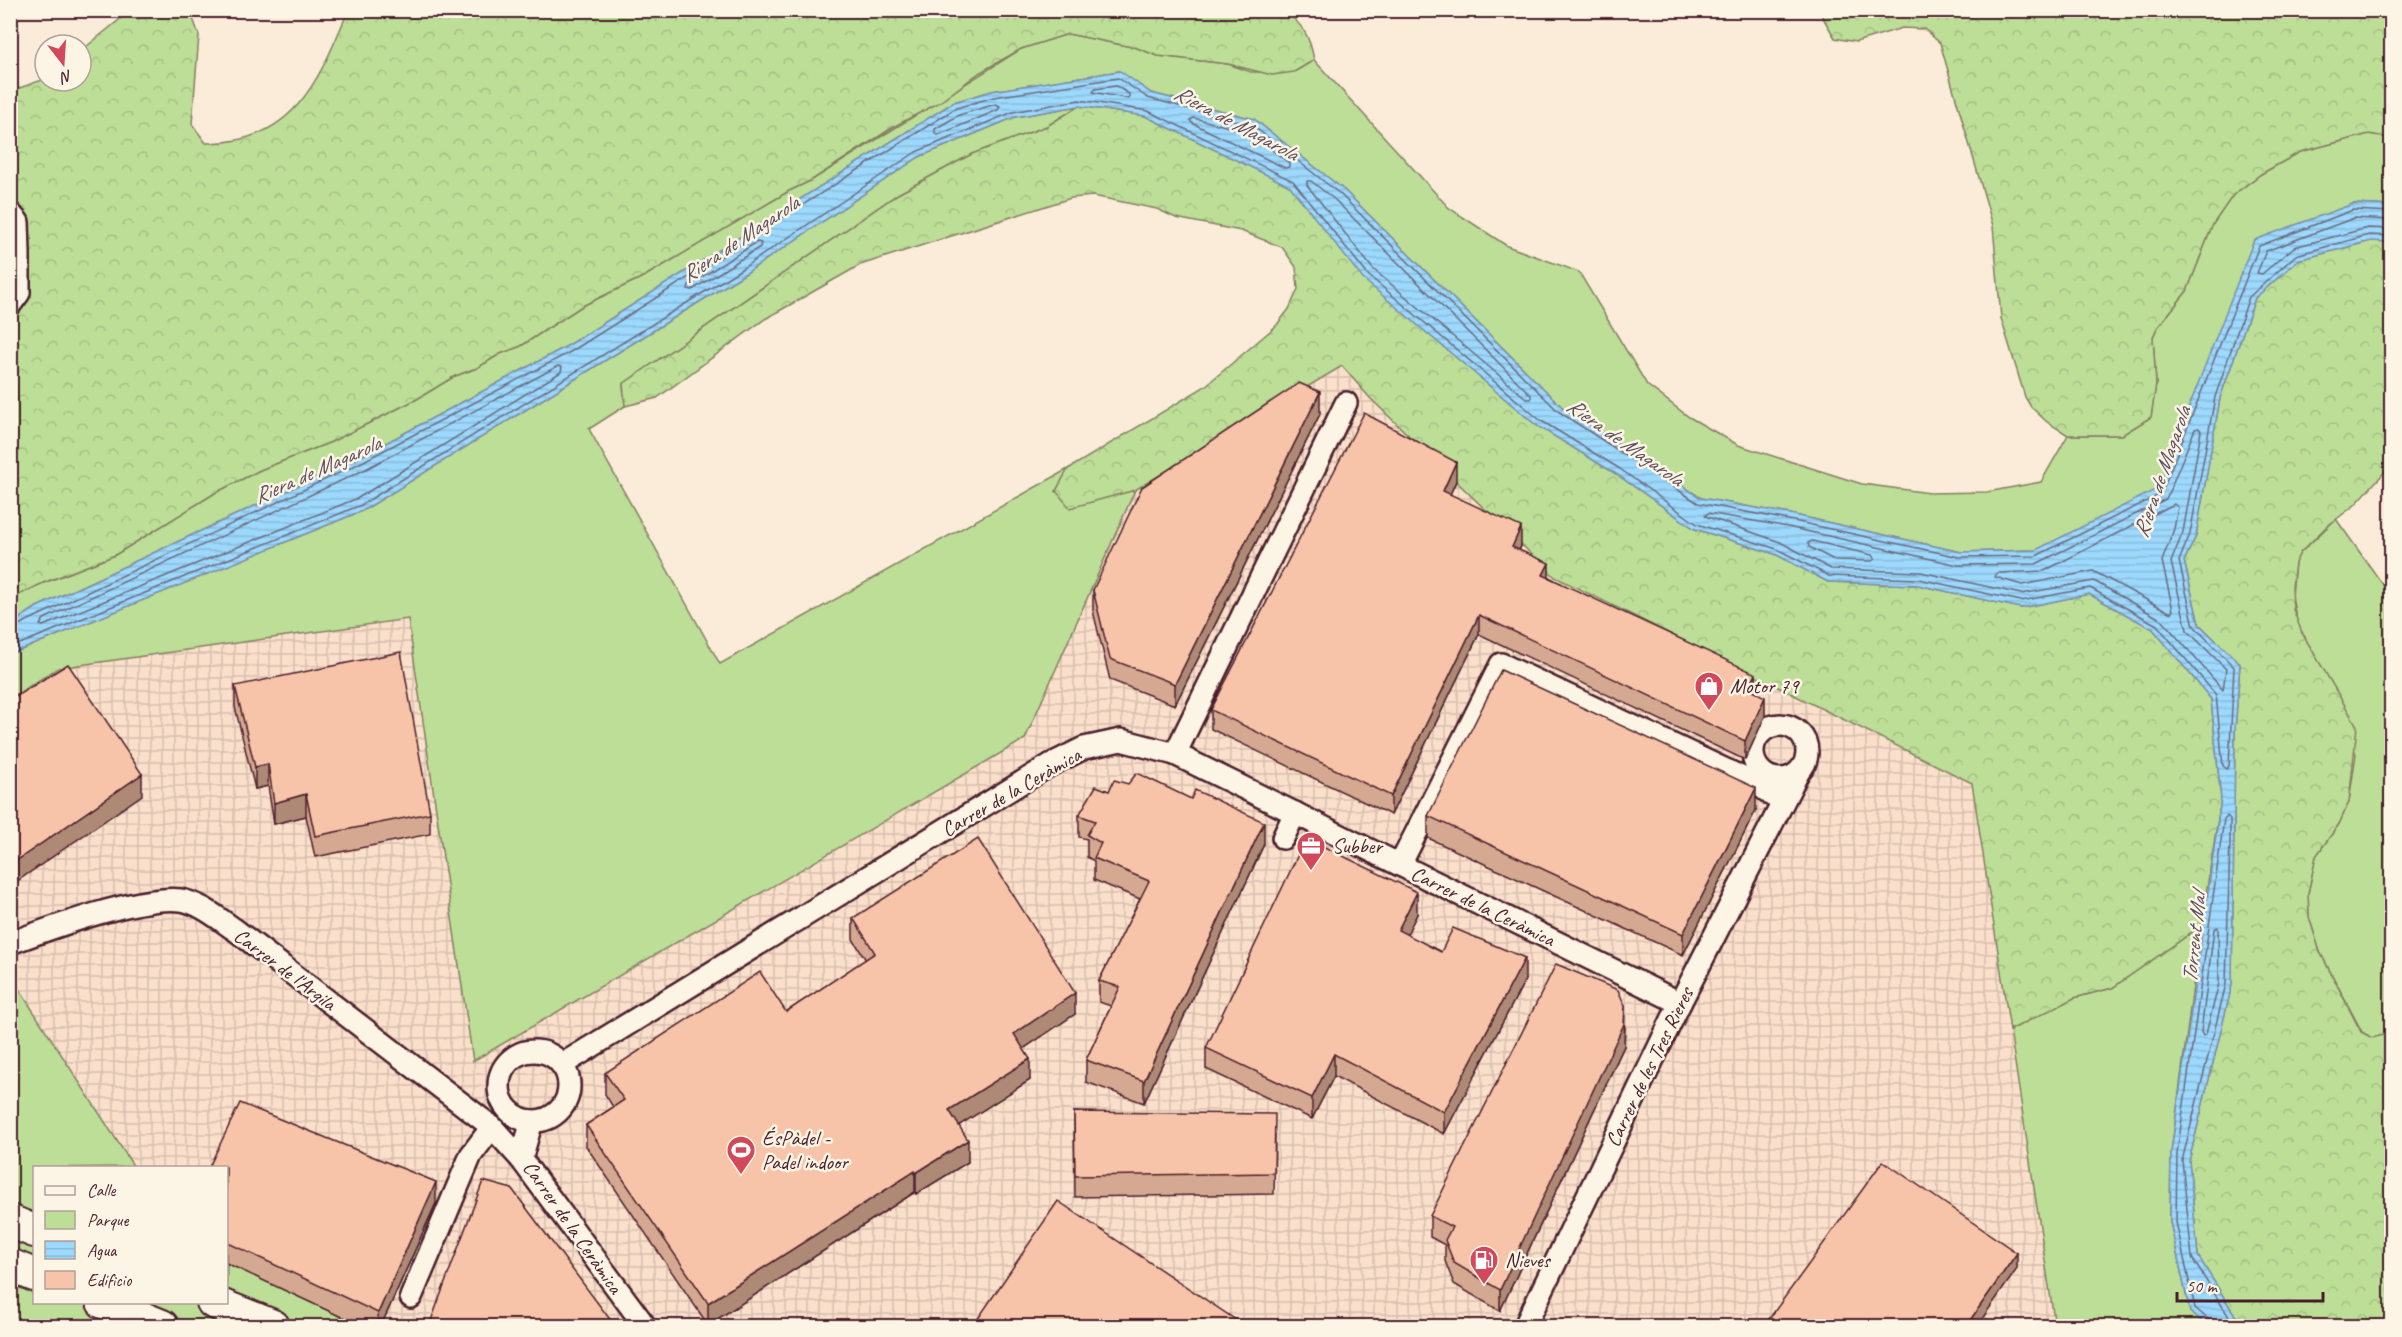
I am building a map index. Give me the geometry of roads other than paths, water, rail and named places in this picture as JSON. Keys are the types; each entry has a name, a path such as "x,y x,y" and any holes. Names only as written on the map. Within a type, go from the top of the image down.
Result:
{"highway":[{"path":"10,1221 33,1231"},
{"path":"10,1265 33,1275"},
{"path":"108,1304 162,1326"},
{"path":"218,1304 273,1326"}],"street":[{"path":"10,213 18,222 19,293 10,305"},
{"path":"1175,754 1346,403"},
{"path":"1400,865 1501,664 1773,794 1783,779 1798,772"},
{"name":"Carrer de les Tres Rieres","path":"1525,1326 1680,1003 1773,794 1798,772 1807,757 1804,739 1790,727 1772,726 1758,736 1753,754 1755,763 1773,794"},
{"name":"Carrer de la Ceràmica","path":"562,1064 1050,765 1084,748 1121,740 1175,754 1680,1003"},
{"path":"1283,838 1295,813"},
{"name":"Carrer de l'Argila","path":"10,943 49,929 150,900 183,900 202,908 234,929 492,1127 521,1159"},
{"path":"543,1052 562,1064 570,1086 568,1097 554,1116 532,1121 514,1115 502,1101 499,1090 504,1068 521,1053 543,1052"},
{"path":"465,1107 502,1101"},
{"name":"Carrer de la Ceràmica","path":"532,1121 521,1159 645,1326"},
{"path":"411,1297 471,1155 492,1127"}],"water":[{"name":"Riera de Magarola","path":"1120,71 1151,93 1254,119 1344,190 1562,407 1701,498 1790,514 1961,552 2036,550 2157,489 2254,240 2353,204 2391,206 2391,242 2371,241 2298,260 2255,298 2220,398 2196,536 2184,561 2199,624 2240,664 2235,730 2232,985 2189,1161 2198,1256 2236,1317 2248,1326 2208,1326 2190,1312 2170,1222 2171,1153 2221,799 2211,699 2153,629 2089,594 2021,608 1918,585 1828,582 1775,554 1695,529 1616,474 1536,425 1363,279 1290,186 1145,116 1079,106 1015,117 919,157 746,273 364,510 11,654 11,624 37,607 358,458 569,345 954,102 992,91"}],"place":[{"name":"Motor 79","path":"1709,712"},
{"name":"Subber","path":"1311,872"},
{"name":"ÉsPàdel - Padel indoor","path":"741,1176"},
{"name":"Nieves","path":"1484,1286"}],"water label":[{"name":"Torrent Mal","path":"2194,938"}]}
